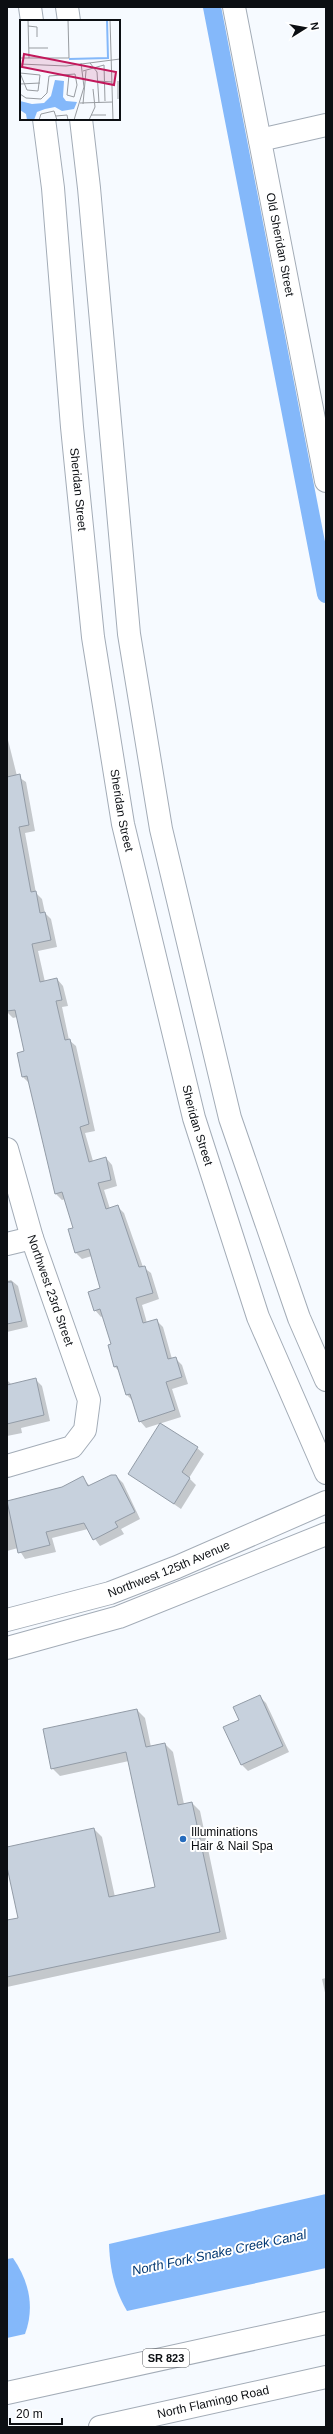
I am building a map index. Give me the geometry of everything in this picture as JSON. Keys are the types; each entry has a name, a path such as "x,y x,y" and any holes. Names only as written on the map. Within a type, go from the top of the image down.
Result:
{"main road":[{"path":"30,7 32,20"},
{"path":"67,7 69,20"},
{"name":"Old Sheridan Street","path":"234,7 326,481"},
{"name":"Sheridan Street","path":"44,120 53,188 72,427 93,637 123,824 194,1118 258,1317 326,1474"},
{"path":"81,120 89,188 129,634 161,829 230,1118 299,1318 326,1380"},
{"path":"260,140 326,125"},
{"name":"Northwest 23rd Street","path":"7,1150 32,1238 89,1400 85,1430 72,1447 7,1466"},
{"path":"7,1244 32,1238"},
{"name":"Northwest 125th Avenue","path":"7,1620 110,1592 177,1567 326,1502"},
{"path":"7,1648 119,1617 326,1534"},
{"name":"SR 823","path":"7,2393 326,2323"},
{"name":"North Flamingo Road","path":"100,2427 326,2377"}],"water":[{"name":"North Fork Snake Creek Canal","path":"326,2194 326,2268 127,2311 116,2287 110,2262 109,2244"},
{"path":"13,2258 23,2276 29,2294 30,2314 25,2334 7,2338 7,2259"}],"building":[{"path":"20,774 29,825 19,827 31,892 36,891 40,913 45,912 51,940 32,944 40,982 57,978 62,1000 56,1001 65,1040 70,1039 89,1124 80,1127 89,1162 106,1157 111,1180 98,1183 106,1209 118,1205 139,1267 145,1266 153,1293 136,1298 143,1323 157,1319 168,1359 176,1357 182,1377 166,1382 175,1410 139,1422 130,1394 126,1395 117,1366 114,1367 108,1345 111,1344 100,1309 94,1311 88,1292 100,1288 89,1249 75,1253 68,1229 73,1228 62,1192 55,1194 27,1076 22,1077 17,1053 24,1051 15,1010 7,1011 7,777"},
{"path":"7,1282 12,1282 22,1321 7,1324"},
{"path":"36,1378 44,1415 7,1424 7,1385"},
{"path":"160,1423 198,1447 182,1472 190,1478 174,1504 128,1474"},
{"path":"111,1475 116,1475 135,1512 115,1522 118,1527 93,1540 84,1523 46,1532 50,1545 18,1553 7,1501 62,1487 83,1476 88,1486"},
{"path":"260,1695 283,1746 241,1765 223,1727 239,1720 233,1707"},
{"path":"137,1709 146,1747 165,1743 178,1805 192,1802 220,1932 7,1977 7,1920 18,1918 7,1867 7,1847 94,1828 109,1897 155,1887 126,1752 51,1769 43,1729"}],"waterway":[{"path":"212,7 326,594"}],"place":[{"name":"Illuminations Hair & Nail Spa","path":"183,1839"}]}
